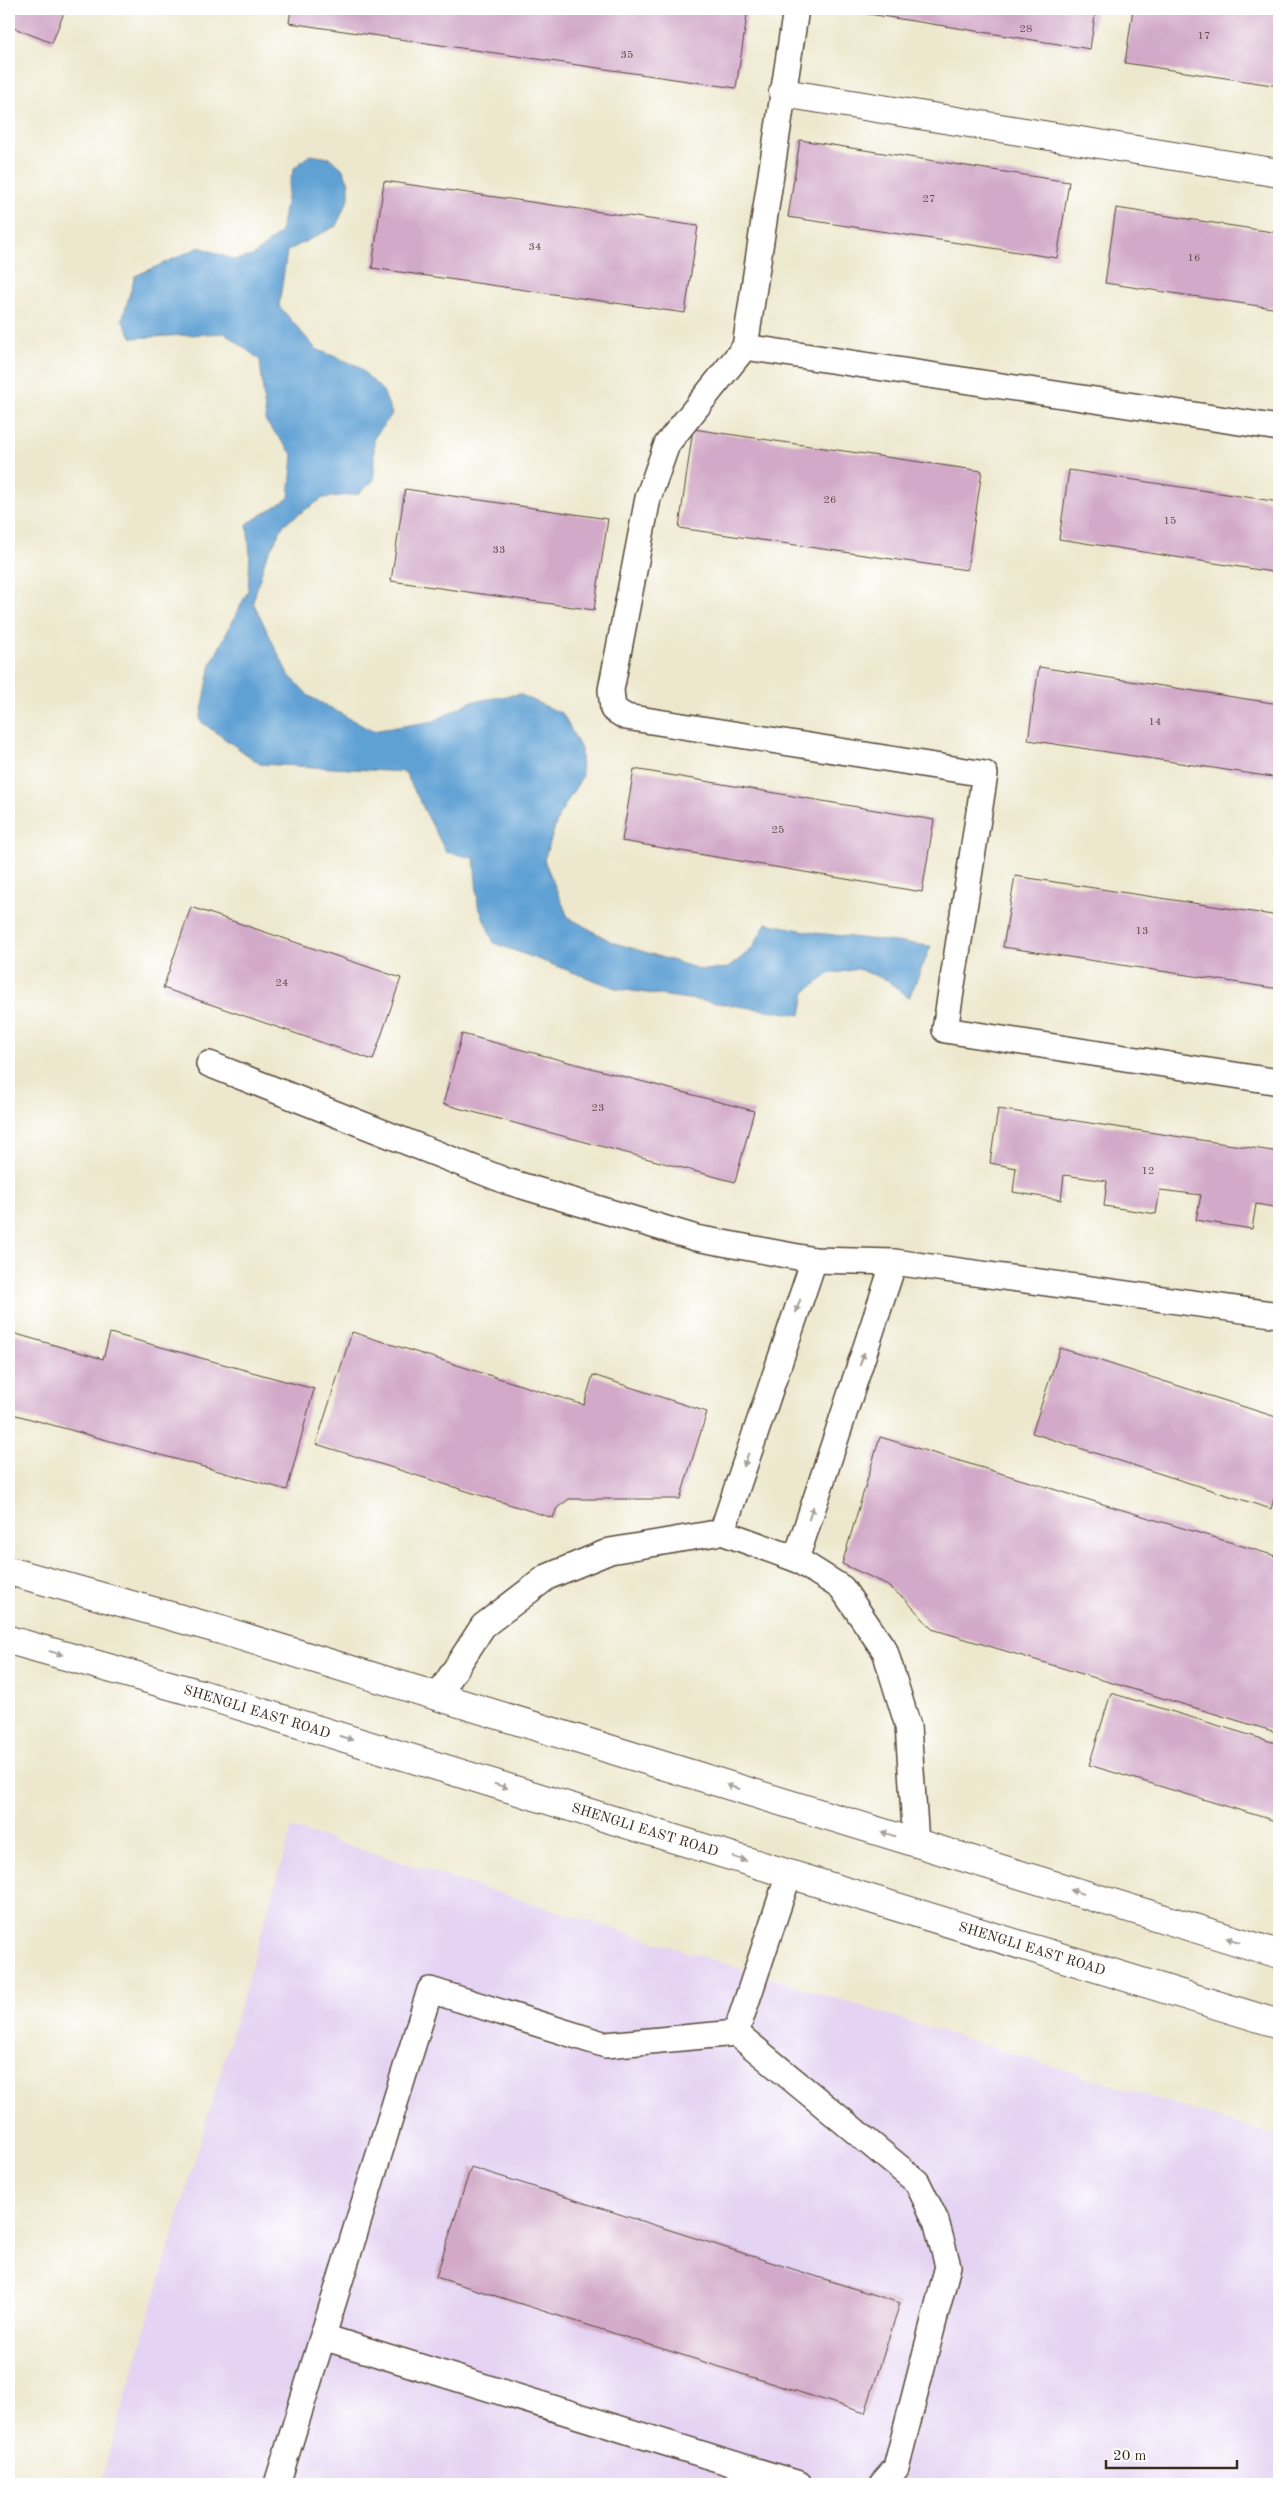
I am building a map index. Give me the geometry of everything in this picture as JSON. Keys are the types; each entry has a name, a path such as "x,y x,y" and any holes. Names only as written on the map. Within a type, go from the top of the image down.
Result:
{"main road":[{"path":"783,93 1279,173"},
{"path":"9,1571 221,1630 1279,1954"},
{"name":"SHENGLI EAST ROAD","path":"9,1640 201,1694 1279,2024"}],"lane":[{"path":"796,9 745,347 667,444 648,498 611,690 613,709 626,717 985,774 945,1030 1279,1082"},
{"path":"745,347 1279,428"},
{"path":"209,1064 506,1182 696,1238 814,1260 894,1262 1279,1315"},
{"path":"722,1532 814,1260"},
{"path":"796,1559 894,1262"},
{"path":"438,1696 482,1626 547,1578 610,1551 722,1532 796,1559 842,1588 885,1651 908,1726 916,1843"},
{"path":"736,2033 789,1874"},
{"path":"277,2484 430,1990 606,2045 736,2033 917,2182 936,2221 948,2266 896,2468 882,2484"},
{"path":"323,2337 799,2484"}],"shaded area":[{"path":"292,1828 1279,2137 1279,2484 100,2484"}],"water":[{"path":"310,155 330,158 342,168 349,183 349,198 336,226 287,251 279,306 316,349 358,366 383,391 392,414 374,438 374,480 358,494 323,498 284,524 265,560 253,602 288,674 309,696 372,731 434,721 470,702 519,694 563,714 581,749 582,777 559,815 544,860 568,917 612,942 703,970 728,968 752,949 766,923 816,933 931,946 909,998 887,980 858,969 829,974 805,992 801,1015 618,989 494,943 478,905 474,858 446,852 405,772 260,764 200,721 211,664 248,591 250,554 247,524 289,498 293,455 266,422 260,360 225,333 132,338 122,320 135,276 200,247 234,260 253,256 281,232 289,185 294,168"}],"building":[{"path":"9,9 65,10 52,43 9,26"},
{"path":"291,9 748,9 736,88 289,23"},
{"path":"837,9 1096,9 1090,49"},
{"path":"1133,9 1279,9 1279,86 1125,63"},
{"path":"800,140 1069,182 1057,258 788,217"},
{"path":"384,181 698,226 685,313 372,268"},
{"path":"1116,208 1279,233 1279,309 1105,283"},
{"path":"693,429 982,471 967,570 679,528"},
{"path":"1069,470 1279,502 1279,573 1059,539"},
{"path":"405,489 608,519 594,610 391,581"},
{"path":"1039,667 1279,704 1279,778 1028,740"},
{"path":"634,769 934,820 922,892 622,841"},
{"path":"1015,876 1279,916 1279,989 1003,947"},
{"path":"191,907 401,978 373,1060 163,988"},
{"path":"462,1034 754,1111 735,1182 443,1104"},
{"path":"998,1109 1279,1152 1279,1208 1256,1204 1252,1229 1196,1220 1201,1195 1160,1190 1156,1214 1104,1206 1107,1181 1064,1175 1061,1200 1013,1192 1016,1168 990,1163"},
{"path":"9,1332 103,1359 110,1333 314,1389 287,1490 9,1413"},
{"path":"352,1332 584,1405 593,1375 707,1412 680,1499 569,1499 557,1508 553,1518 316,1444"},
{"path":"1060,1348 1279,1418 1279,1482 1271,1509 1032,1433"},
{"path":"880,1437 1279,1557 1279,1733 932,1629 905,1599 882,1582 842,1564"},
{"path":"1111,1693 1279,1744 1279,1822 1089,1765"},
{"path":"471,2167 900,2303 865,2413 436,2277"}]}
